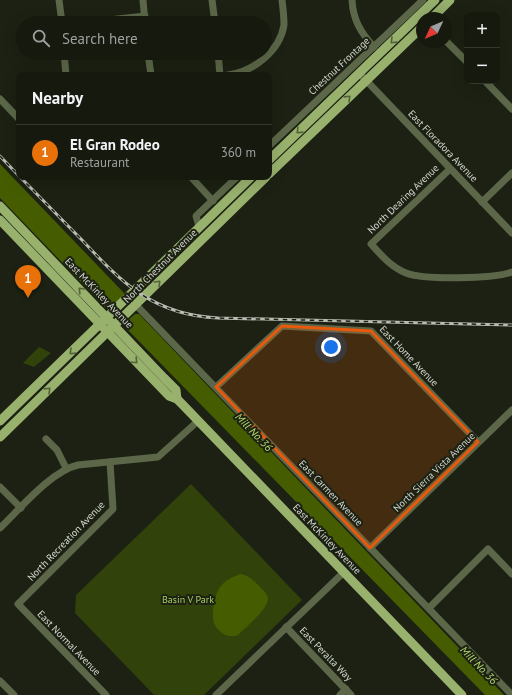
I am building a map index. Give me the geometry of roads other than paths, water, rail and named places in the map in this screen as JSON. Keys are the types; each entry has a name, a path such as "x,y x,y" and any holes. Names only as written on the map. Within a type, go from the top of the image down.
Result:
{"main road":[{"path":"426,12 435,0"},
{"path":"438,12 450,0"},
{"path":"272,156 359,73 416,22"},
{"path":"272,171 416,33"},
{"name":"North Chestnut Avenue","path":"0,421 124,303 199,226 248,180"},
{"name":"North Chestnut Avenue","path":"0,437 134,308 263,180"},
{"path":"209,232 208,224 221,212 224,202"},
{"name":"East McKinley Avenue","path":"0,206 176,390 177,399"},
{"path":"0,213 34,248 56,264"},
{"name":"East McKinley Avenue","path":"0,220 169,396 177,399 462,695"},
{"path":"134,308 139,287"},
{"path":"0,433 5,425 31,398 31,391"}],"street":[{"path":"59,0 61,16"},
{"path":"143,0 145,16"},
{"path":"212,0 214,16"},
{"path":"272,49 276,46 281,36 284,25 282,0"},
{"path":"352,0 356,22 374,47"},
{"name":"Chestnut Frontage","path":"272,143 423,0"},
{"path":"452,46 464,59"},
{"path":"65,60 66,72"},
{"path":"149,60 150,72"},
{"path":"219,60 220,72"},
{"path":"240,72 248,70 260,60"},
{"name":"East Floradora Avenue","path":"359,73 512,233"},
{"path":"488,84 512,109"},
{"path":"0,99 16,116"},
{"path":"272,162 277,166"},
{"name":"North Dearing Avenue","path":"450,168 371,244 396,268 414,275 493,277 512,272"},
{"path":"482,202 512,173"},
{"path":"193,180 213,200"},
{"path":"199,226 196,216 234,180"},
{"name":"East Carmen Avenue","path":"134,308 216,387 512,695"},
{"name":"East Home Avenue","path":"216,387 282,326 371,332 478,442"},
{"name":"North Sierra Vista Avenue","path":"370,548 512,410"},
{"path":"0,528 54,477 66,468 158,457 198,421"},
{"path":"46,439 57,450 66,468"},
{"name":"North Recreation Avenue","path":"18,604 113,509 110,462"},
{"path":"0,487 20,508"},
{"path":"429,608 488,549 512,574"},
{"path":"216,695 344,572"},
{"name":"East Normal Avenue","path":"18,604 106,695"},
{"name":"East Peralta Way","path":"286,627 351,695"},
{"path":"0,680 14,695"},
{"path":"340,695 346,689"}],"railway":[{"path":"0,156 16,173"},
{"path":"23,180 97,256 126,283 158,304 176,311 195,316 218,318 512,325"}],"place":[{"name":"El Gran Rodeo","path":"28,298"}],"water label":[{"name":"Mill No. 36","path":"254,432"},
{"name":"Mill No. 36","path":"479,665"}],"park label":[{"name":"Basin V Park","path":"188,599"}]}
